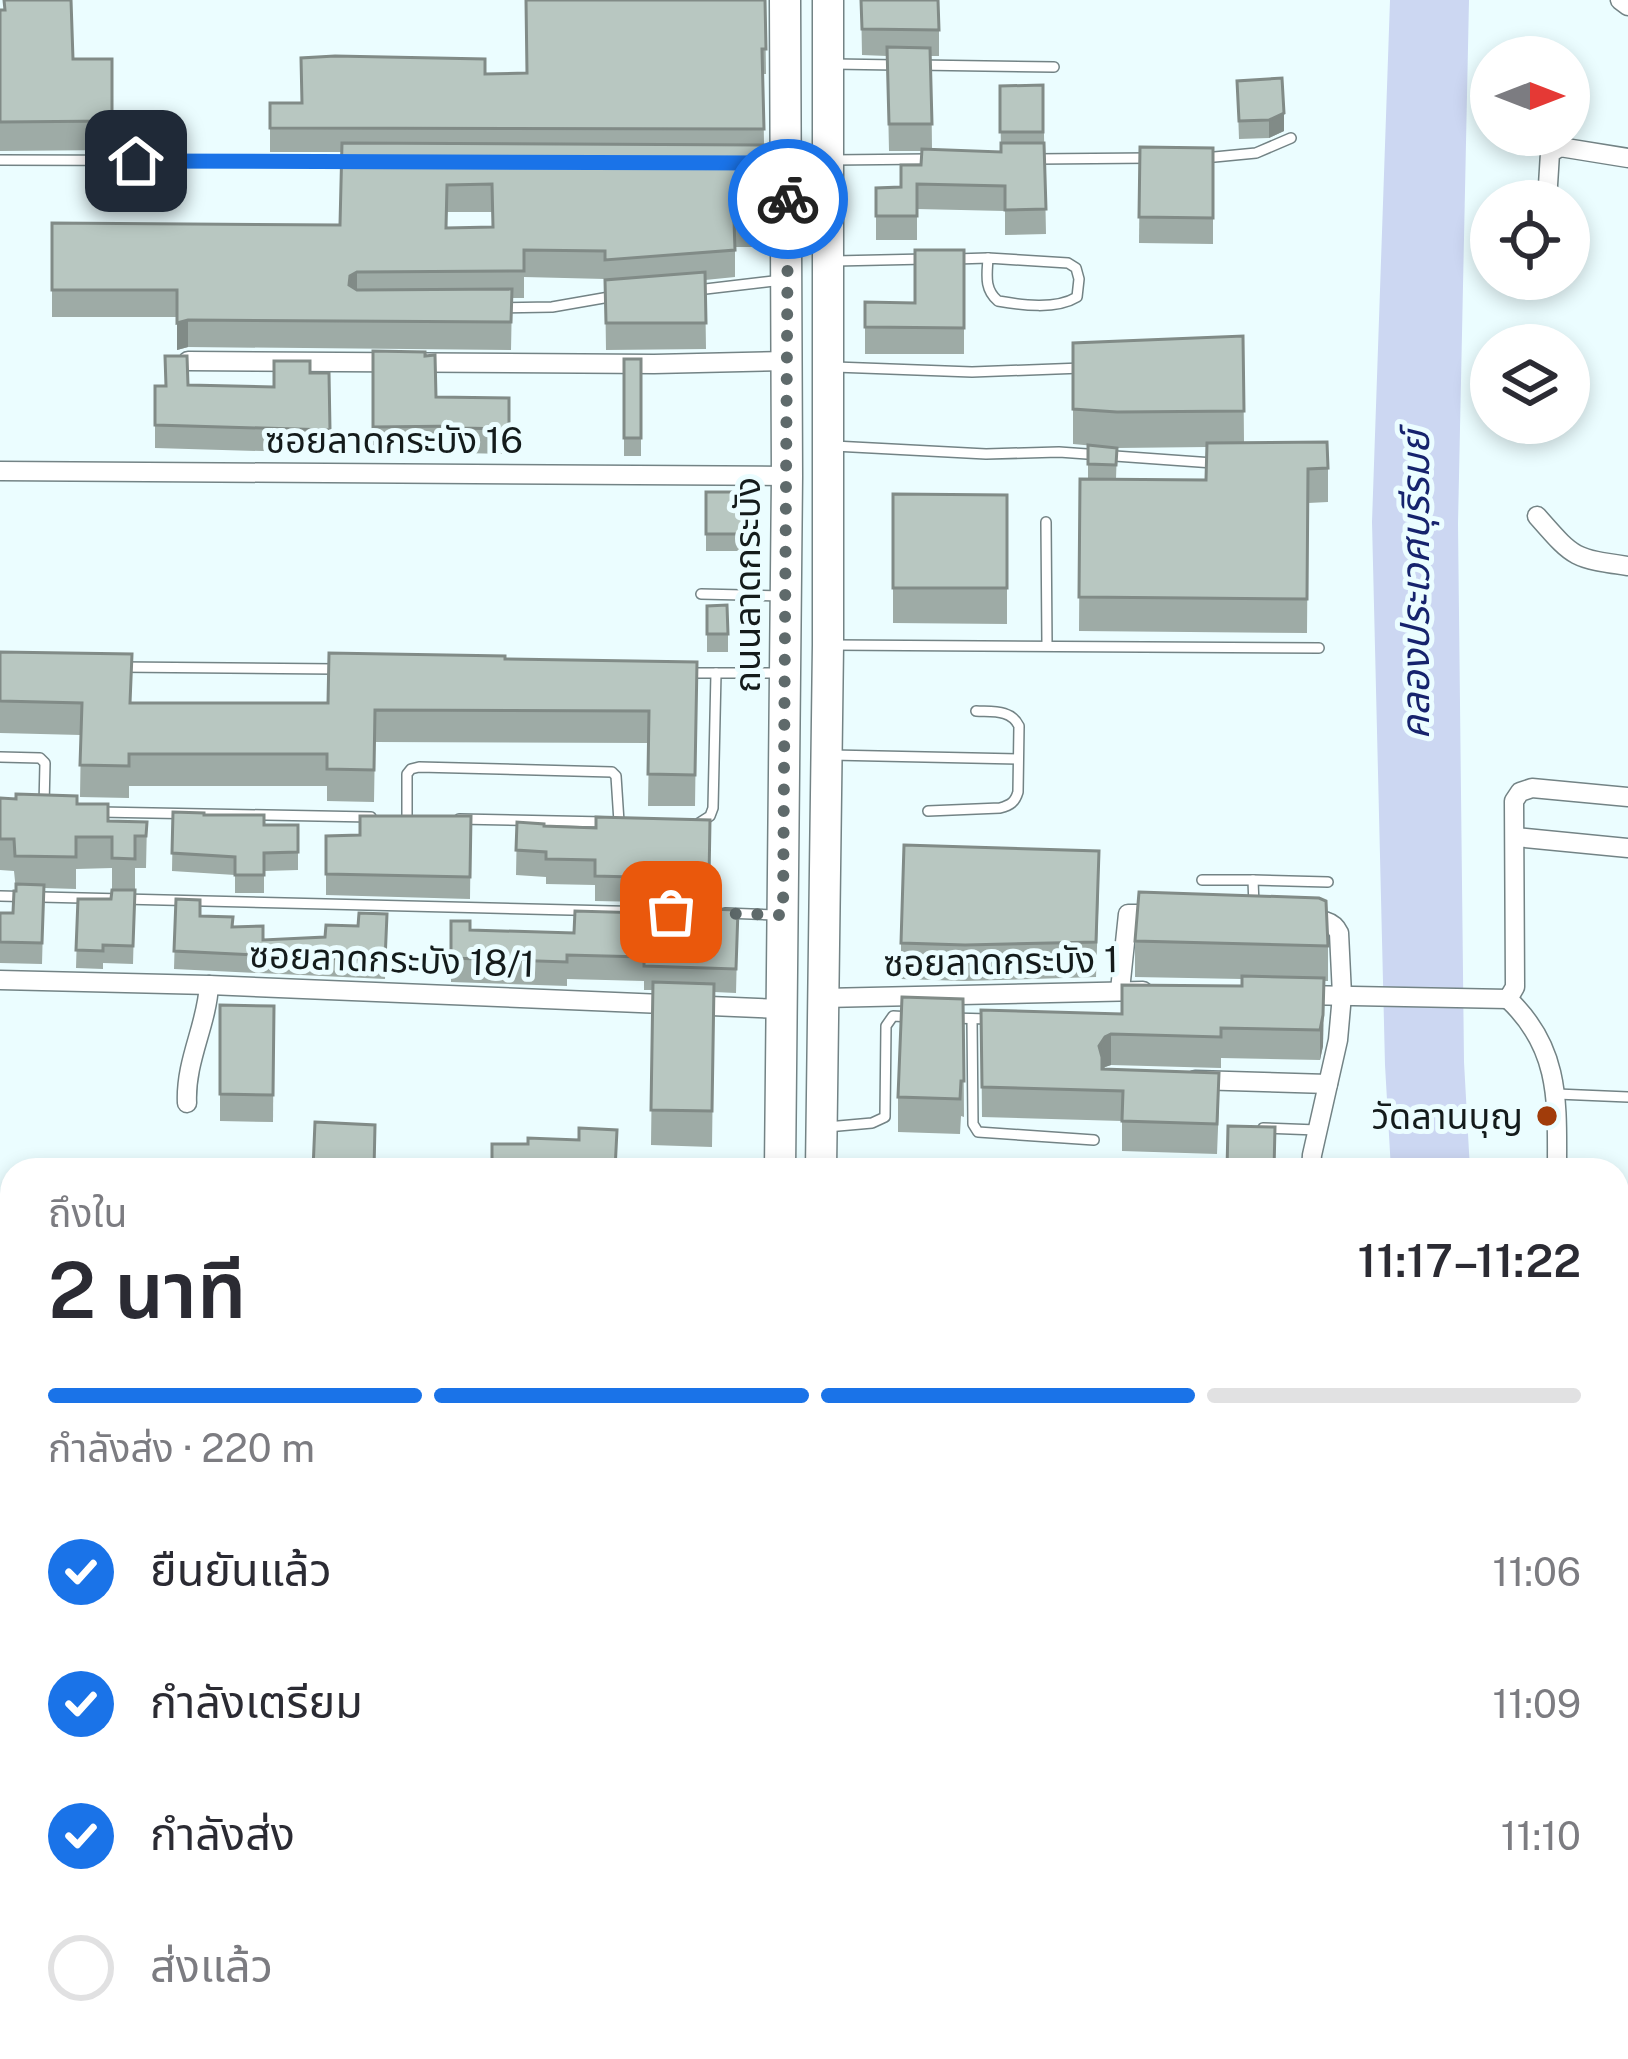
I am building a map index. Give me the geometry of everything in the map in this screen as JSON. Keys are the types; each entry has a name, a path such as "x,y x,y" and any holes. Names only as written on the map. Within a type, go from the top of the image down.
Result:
{"main road":[{"name":"ถนนลาดกระบัง","path":"780,1158 788,280 778,163 785,0"},
{"path":"821,1158 828,645 828,0"}],"street":[{"path":"1620,0 1628,6"},
{"path":"1548,180 1550,153 1560,147 1628,158"},
{"path":"188,361 788,361"},
{"name":"ซอยลาดกระบัง 16","path":"0,471 787,476"},
{"path":"1537,516 1572,554 1628,566"},
{"path":"1508,999 1515,987 1514,801 1526,789 1628,797"},
{"path":"1515,837 1628,848"},
{"path":"1120,990 1128,914 1172,915"},
{"path":"1234,917 1321,920 1336,925 1340,933 1351,996 1313,1158"},
{"name":"ซอยลาดกระบัง 18/1","path":"0,980 782,1009"},
{"path":"188,1103 189,1067 209,985"},
{"name":"ซอยลาดกระบัง 1","path":"824,998 1165,991"},
{"path":"1276,994 1508,999 1537,1034 1557,1094 1557,1158"},
{"path":"1177,1080 1328,1084"}],"lane":[{"path":"829,64 1054,67"},
{"path":"1199,158 1256,153 1291,138"},
{"path":"1012,159 1153,158"},
{"path":"829,160 943,159"},
{"path":"0,160 350,161"},
{"path":"829,261 988,258 1068,263 1076,268 1077,297 1051,305 998,301 987,285 988,258"},
{"path":"677,292 788,280"},
{"path":"488,308 552,307 637,294"},
{"path":"829,367 972,372 1094,368"},
{"path":"829,446 986,454 1059,452 1226,463"},
{"path":"1046,522 1047,645"},
{"path":"701,594 786,596"},
{"path":"828,645 1319,648"},
{"path":"95,666 358,669"},
{"path":"668,673 786,673"},
{"path":"695,824 704,822 713,808 716,673"},
{"path":"928,811 1010,805 1018,792 1016,719 1007,713 976,711"},
{"path":"826,755 1018,759"},
{"path":"0,758 40,758 45,763 44,812 22,811"},
{"path":"406,818 407,775 419,767 613,772 619,822"},
{"path":"90,812 430,818"},
{"path":"454,819 638,822"},
{"path":"1202,880 1328,882"},
{"path":"1252,880 1254,918"},
{"path":"0,896 671,912"},
{"path":"718,913 783,915"},
{"path":"822,1128 872,1123 885,1117 889,1018 995,1019"},
{"path":"972,1018 973,1124 978,1132 1094,1140"},
{"path":"1557,1094 1628,1097"},
{"path":"1259,1128 1317,1130"}],"water":[{"name":"คลองประเวศบุรีรมย์","path":"1390,0 1469,0 1458,524 1464,1062 1469,1158 1390,1158 1372,522"}],"building":[{"path":"4,0 71,0 73,59 112,59 112,121 0,122 0,10 5,10"},
{"path":"526,0 765,0 764,129 270,128 270,103 302,103 301,58 485,59 485,74 527,73"},
{"path":"861,0 938,0 939,30 862,29"},
{"path":"887,47 930,48 932,124 889,124"},
{"path":"1282,78 1284,113 1269,120 1239,121 1237,81"},
{"path":"1043,85 1043,132 1000,132 1000,86"},
{"path":"342,143 766,145 767,220 734,220 735,250 605,260 605,251 524,250 524,271 357,272 350,276 349,285 357,290 512,289 511,322 177,323 177,290 52,290 52,223 340,225","holes":["492,184 493,227 446,228 447,185"]},
{"path":"1001,143 1044,143 1046,209 1005,210 1005,186 917,184 917,216 876,216 876,188 901,187 901,165 921,165 922,149 1001,152"},
{"path":"1140,147 1213,148 1213,218 1139,217"},
{"path":"915,250 964,250 964,328 865,327 865,302 915,303"},
{"path":"705,272 706,323 606,323 605,280"},
{"path":"1243,336 1244,411 1073,409 1073,343"},
{"path":"373,351 435,355 436,397 509,398 509,429 373,427"},
{"path":"165,356 187,356 188,385 274,387 274,361 310,361 310,373 329,373 330,430 155,425 155,386 166,386"},
{"path":"624,359 641,359 641,438 624,438"},
{"path":"1327,442 1328,468 1308,469 1307,599 1079,597 1080,479 1206,480 1207,443"},
{"path":"1088,445 1117,448 1116,465 1088,464"},
{"path":"706,492 744,492 744,534 706,534"},
{"path":"893,494 1007,495 1007,588 893,588"},
{"path":"727,605 728,634 707,634 707,606"},
{"path":"0,652 132,654 130,703 328,703 329,653 697,662 695,775 648,774 649,711 375,710 374,770 327,769 327,754 129,754 129,766 80,765 82,703 0,701"},
{"path":"16,794 77,796 77,804 108,804 108,821 147,822 146,836 135,836 135,859 112,858 112,837 76,837 76,857 15,856 14,839 0,839 0,798 16,799"},
{"path":"173,812 264,815 264,825 298,825 298,852 264,853 264,875 235,875 235,857 172,853"},
{"path":"360,816 471,816 470,877 326,874 326,836 360,835"},
{"path":"596,817 710,820 709,879 595,876 595,860 546,859 546,852 516,850 517,822 596,828"},
{"path":"904,845 1099,851 1096,942 901,943"},
{"path":"16,884 44,885 42,943 0,942 0,913 13,913"},
{"path":"112,890 135,890 133,946 76,950 78,899 111,899"},
{"path":"1139,892 1319,898 1326,901 1328,946 1135,941"},
{"path":"645,897 708,898 708,909 738,910 736,969 644,966 644,957 567,955 567,962 451,958 451,921 470,921 470,930 574,933 575,911 645,913"},
{"path":"176,899 200,900 200,916 233,917 232,927 263,926 263,940 325,937 326,925 358,926 359,913 387,914 385,961 174,951"},
{"path":"1242,976 1324,978 1320,1030 1221,1028 1221,1037 1111,1034 1099,1046 1102,1069 1219,1073 1217,1124 1122,1121 1123,1091 982,1087 981,1010 1122,1014 1122,985 1242,986"},
{"path":"653,982 714,984 712,1111 651,1110"},
{"path":"902,997 963,999 960,1099 898,1097"},
{"path":"220,1005 274,1006 273,1095 220,1094"},
{"path":"315,1122 375,1125 374,1158 314,1158"},
{"path":"1228,1126 1275,1127 1274,1158 1227,1158"},
{"path":"579,1128 617,1130 616,1158 492,1158 492,1144 528,1144 528,1138 579,1140"}],"way so far":[{"path":"671,912 783,915 788,199"}],"place":[{"name":"วัดลานบุญ","path":"1547,1116"}],"route":[{"path":"136,161 788,163 788,199"}]}
